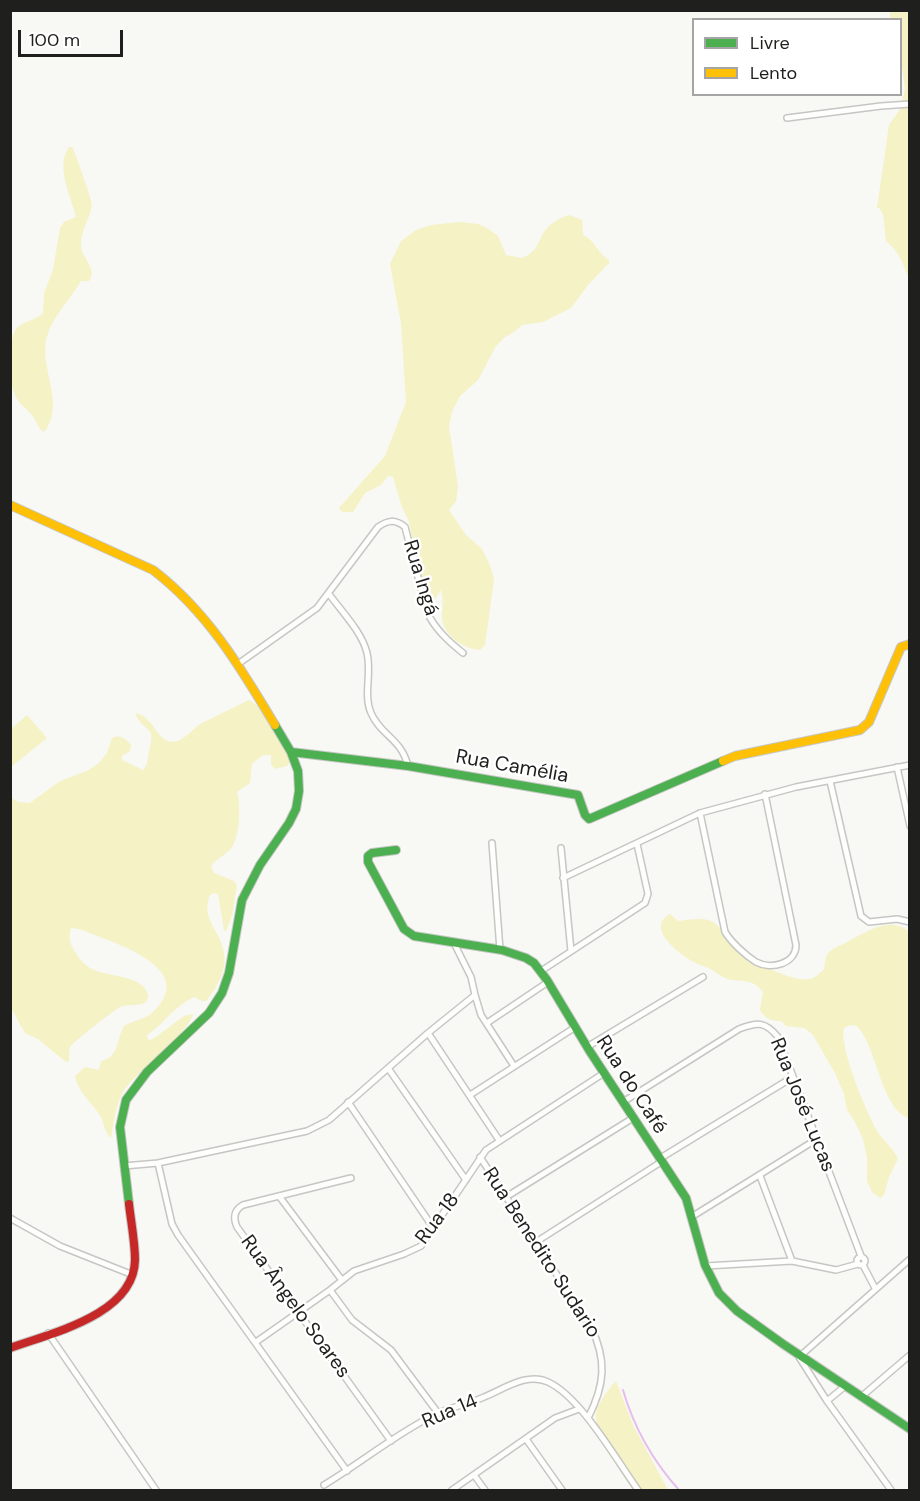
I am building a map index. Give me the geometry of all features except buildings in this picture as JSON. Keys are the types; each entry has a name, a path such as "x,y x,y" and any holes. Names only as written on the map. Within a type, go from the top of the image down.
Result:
{"street":[{"path":"787,118 909,104"},
{"path":"10,505 162,576 209,624 238,664 291,752 298,771 299,791 296,809 289,823 260,865 242,900 229,973 222,993 209,1013 147,1072 126,1100 120,1127 135,1259 133,1275 127,1289 102,1311 10,1348"},
{"name":"Rua Ingá","path":"329,594 378,527 387,521 394,521 405,527 427,612 432,622 449,642 463,653"},
{"path":"238,664 317,608 329,594 363,640 369,671 367,698 372,716 375,722 402,748 408,766"},
{"name":"Rua Camélia","path":"291,752 408,766 578,795 585,816 589,819 735,756 860,730 869,722 901,647 909,644"},
{"path":"563,878 700,813 765,794 909,765"},
{"path":"897,768 909,826"},
{"path":"830,781 861,916 869,922 897,919 909,922"},
{"path":"700,813 725,932 736,946 756,962 770,965 783,964 796,953 796,945 765,794"},
{"path":"492,843 500,950"},
{"path":"542,971 648,899 637,844"},
{"path":"561,848 572,951"},
{"name":"Rua do Café","path":"396,850 372,853 368,856 368,862 404,930 414,936 524,956 542,971 574,1028 686,1198 714,1286 730,1306 799,1357 909,1429"},
{"path":"454,943 471,977 481,1015 514,1066"},
{"path":"587,1047 703,976"},
{"path":"487,1023 548,982"},
{"path":"124,1166 158,1163 308,1131 329,1120 475,995"},
{"name":"Rua José Lucas","path":"623,1102 739,1029 752,1024 764,1024 772,1029 778,1037 817,1139 855,1240 860,1261 875,1288"},
{"path":"470,1095 574,1028"},
{"path":"428,1033 499,1140"},
{"path":"388,1068 466,1180"},
{"name":"Rua 18","path":"256,1342 330,1290 341,1279 365,1266 414,1251 421,1246 486,1150 604,1073"},
{"path":"536,1242 793,1077"},
{"path":"348,1102 434,1229"},
{"path":"506,1197 633,1118"},
{"path":"693,1216 817,1139"},
{"name":"Rua Benedito Sudario","path":"480,1157 591,1327 600,1345 603,1360 601,1382 599,1394 588,1418"},
{"path":"158,1163 172,1224 178,1235 347,1471"},
{"path":"760,1176 792,1261"},
{"name":"Rua Ângelo Soares","path":"351,1178 243,1205 237,1210 234,1218 237,1227 391,1441"},
{"path":"279,1196 341,1279"},
{"path":"10,1218 60,1246 133,1275"},
{"path":"891,1491 827,1401 799,1357 909,1259"},
{"path":"706,1266 792,1261 836,1269 846,1268 860,1261"},
{"path":"330,1290 352,1320 391,1350 438,1413"},
{"path":"48,1333 156,1491"},
{"path":"861,1397 909,1355"},
{"name":"Rua 14","path":"324,1485 438,1413 520,1382 537,1378 549,1382 579,1409"},
{"path":"827,1401 844,1387"},
{"path":"452,1491 555,1418 579,1409 588,1418 638,1491"},
{"path":"526,1439 562,1491"},
{"path":"474,1475 485,1491"}],"shaded area":[{"path":"890,11 909,11 909,278 898,254 886,241 883,214 877,208 889,125 901,108 905,89 902,66 902,18 890,18"},
{"path":"69,147 72,147 76,157 92,205 81,246 92,273 89,281 81,281 48,332 45,352 53,410 44,432 16,397 10,362 13,334 16,329 43,313 44,293 53,270 60,228 64,222 76,217 63,163"},
{"path":"569,215 582,220 583,235 591,240 609,260 609,263 588,285 571,308 543,322 522,325 505,337 496,346 478,380 460,396 452,412 449,426 458,487 456,501 449,510 466,535 482,549 494,580 485,645 480,650 474,649 461,644 447,631 442,619 441,590 433,602 430,603 427,599 409,522 393,477 388,476 381,485 365,493 353,512 342,512 339,508 385,456 406,402 401,323 390,264 401,241 416,230 431,225 460,222 478,224 487,228 498,236 506,255 522,258 534,250 549,226"},
{"path":"249,700 267,718 279,737 290,762 287,766 275,769 271,765 271,755 263,755 252,764 250,783 237,792 239,820 235,842 230,850 211,866 214,873 234,881 237,886 232,915 226,931 218,894 210,895 208,903 209,918 222,945 225,959 220,978 206,1001 194,997 187,1001 147,1035 148,1040 153,1039 184,1016 193,1014 174,1040 125,1089 117,1107 111,1138 98,1112 79,1088 75,1076 85,1067 99,1070 101,1061 114,1052 124,1026 153,1012 165,996 166,982 159,969 146,958 111,941 80,929 71,928 71,945 83,963 93,970 135,981 146,990 147,1000 145,1003 120,1007 102,1020 70,1047 69,1061 66,1062 38,1039 25,1033 11,1008 11,798 19,802 30,803 60,781 87,771 99,763 107,753 112,738 115,737 123,738 131,745 130,751 122,756 122,760 143,770 147,763 151,736 135,713 145,718 162,738 171,742 186,736 198,725"},
{"path":"27,715 47,738 11,767 11,729"},
{"path":"670,914 678,921 699,919 711,921 718,925 733,945 748,957 783,975 805,979 813,978 824,969 826,957 836,947 870,930 893,925 909,931 909,1118 892,1103 870,1049 857,1026 850,1025 844,1028 845,1049 860,1094 876,1129 898,1159 889,1177 884,1195 880,1198 872,1192 867,1181 867,1157 863,1139 847,1110 844,1094 835,1073 813,1035 805,1028 786,1026 781,1021 771,1020 764,1016 760,1010 763,992 756,985 725,978 679,952 662,932 663,919"},
{"path":"616,1381 633,1425 668,1490 641,1490 600,1432 597,1409"}],"waterway":[{"path":"623,1390 645,1443 679,1490"}],"traffic: fast":[{"path":"129,1204 120,1127 126,1100 147,1072 209,1013 222,993 229,973 242,900 260,865 296,809 299,791 298,771 291,752 275,725"},
{"path":"291,752 408,766 578,795 585,815 589,819 723,761"},
{"path":"396,850 372,853 368,856 368,862 404,929 414,936 502,950 526,958 534,963 547,980 589,1050 686,1198 705,1265 719,1293 737,1311 783,1344 910,1429"}],"traffic: slow":[{"path":"10,505 153,570 190,604 222,642 275,725"},
{"path":"723,761 735,756 860,730 869,722 901,647 910,644"}],"traffic: jam":[{"path":"10,1348 88,1319 121,1295 131,1279 135,1260 129,1204"}]}
